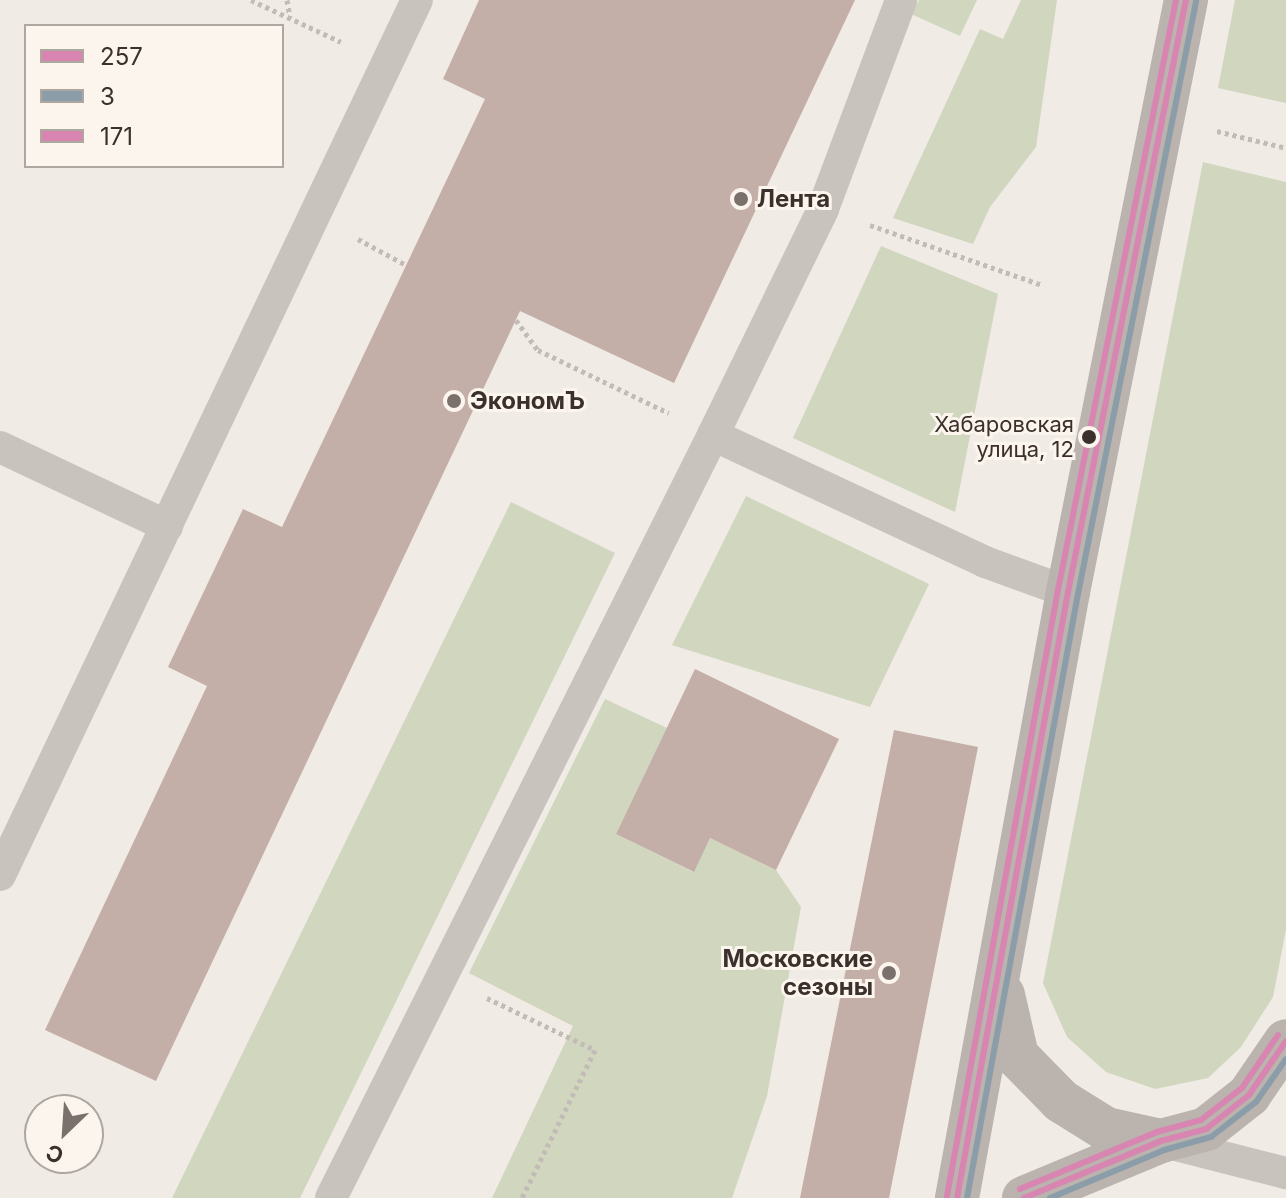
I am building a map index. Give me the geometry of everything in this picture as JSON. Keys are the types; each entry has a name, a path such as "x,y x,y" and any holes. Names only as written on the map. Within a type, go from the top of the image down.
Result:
{"main road":[{"path":"957,1198 1003,961 1068,592 1186,0"},
{"path":"1003,961 1003,1012 1017,1056 1061,1101 1106,1129 1161,1141"},
{"path":"1024,1198 1161,1141 1206,1129 1249,1095 1286,1041"}],"lane":[{"path":"0,875 417,0"},
{"path":"331,1198 823,209 901,0"},
{"path":"713,435 985,562 1068,592"},
{"path":"0,447 167,526"},
{"path":"1161,1141 1286,1173"}],"path":[{"path":"251,0 387,64"},
{"path":"287,0 290,18"},
{"path":"1205,128 1286,148"},
{"path":"823,209 1042,285"},
{"path":"516,320 538,350 713,435"},
{"path":"443,977 595,1050 522,1198"}],"green space":[{"path":"919,0 977,0 960,36 911,14"},
{"path":"1021,0 1057,0 1036,147 990,207 973,244 893,218 980,29 1003,39"},
{"path":"1235,0 1286,0 1286,103 1218,88"},
{"path":"1203,162 1286,182 1286,929 1273,997 1241,1047 1208,1078 1155,1089 1106,1072 1067,1037 1043,983"},
{"path":"881,246 998,294 955,512 793,438"},
{"path":"746,496 929,584 870,707 672,645"},
{"path":"511,502 615,553 300,1198 172,1198"},
{"path":"605,699 667,728 616,834 693,872 710,838 776,870 801,907 767,1096 732,1198 492,1198 573,1026 469,973"}],"building":[{"path":"479,0 855,0 674,383 520,311 156,1081 45,1030 207,686 168,667 243,509 282,527 485,99 443,79"},
{"path":"695,669 839,739 776,870 710,838 694,872 616,834"},
{"name":"Московские сезоны","path":"894,730 978,747 889,1198 800,1198"}],"transit line":[{"name":"171","path":"947,1196 1058,590 1176,0"},
{"name":"257","path":"957,1198 1068,592 1186,0"},
{"name":"3","path":"967,1198 1078,594 1196,2"},
{"name":"171","path":"1020,1189 1157,1132 1201,1120 1242,1088 1278,1035"},
{"name":"257","path":"1024,1198 1161,1141 1206,1129 1249,1095 1286,1041"},
{"name":"3","path":"1050,1198 1164,1150 1211,1137 1256,1102 1286,1059"}],"place":[{"name":"Лента","path":"741,199"},
{"name":"ЭкономЪ","path":"454,401"},
{"name":"Хабаровская улица, 12","path":"1089,437"},
{"name":"Московские сезоны","path":"889,973"}]}
